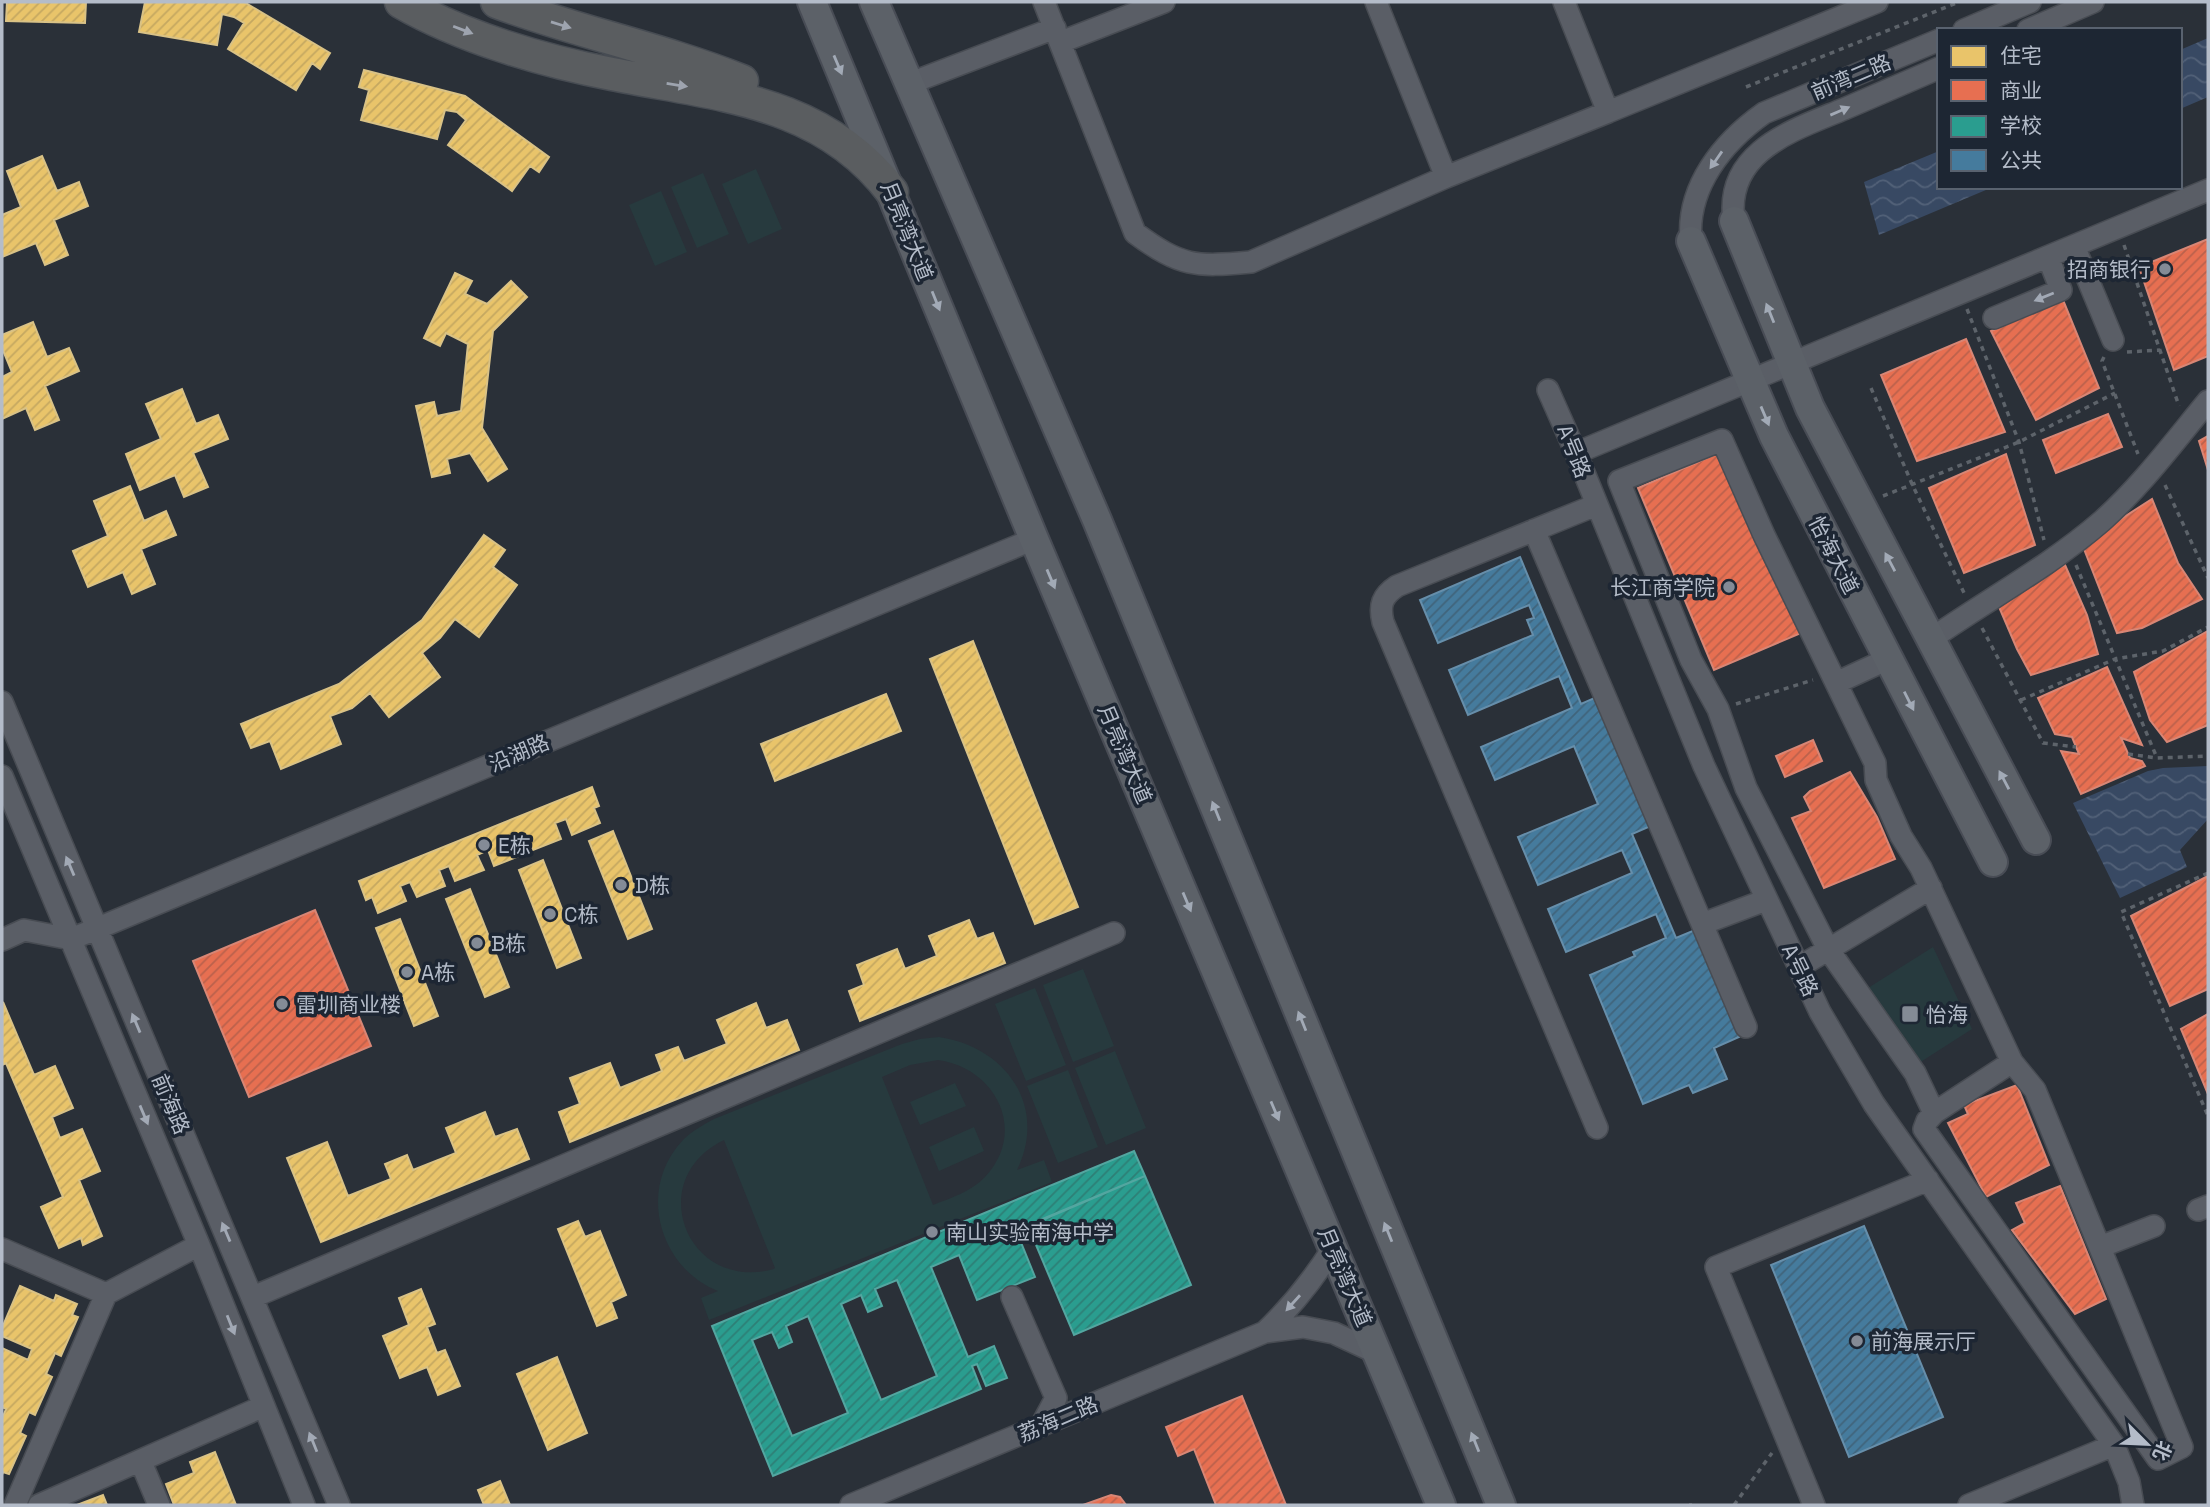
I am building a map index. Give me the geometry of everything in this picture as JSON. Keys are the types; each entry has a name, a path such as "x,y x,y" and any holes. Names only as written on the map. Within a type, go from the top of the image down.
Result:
{"highway":[{"path":"401,2 441,22 534,55 610,74 723,94 780,110 818,127"},
{"path":"497,2 554,23 723,73 782,101 858,154 892,192"}],"main road":[{"name":"月亮湾大道","path":"812,2 1034,539 1441,1505"},
{"path":"874,2 1097,520 1501,1505"},
{"path":"1734,221 1791,364 1829,445 2036,840"},
{"name":"怡海大道","path":"1691,241 1794,477 1993,862"}],"street":[{"path":"1044,2 1135,233 1160,252 1191,265 1251,262 1446,177 1877,2"},
{"path":"908,84 1164,2"},
{"path":"1376,2 1446,177"},
{"path":"1564,2 1608,112"},
{"path":"1969,28 2031,2"},
{"path":"2033,28 2093,2"},
{"name":"前湾二路","path":"1691,241 1693,207 1709,170 1732,139 1764,113 1937,41"},
{"name":"前湾二路","path":"1734,221 1733,200 1743,170 1777,138 1937,69"},
{"path":"1576,453 2208,190"},
{"path":"2074,246 2113,348"},
{"path":"1994,318 2061,290 2048,257"},
{"name":"A号路","path":"1548,390 1704,766 1766,900 1851,1068 2114,1445 2129,1482 2133,1505"},
{"path":"1931,639 2068,547 2100,522 2151,470 2208,401"},
{"path":"1934,1113 1915,1073 1828,949 1746,788 1718,709 1690,660 1619,481 1722,440 1764,535 1875,763 1876,780 1901,836 1931,888 2012,1062 2035,1090 2182,1447 2158,1459 1926,1135 1925,1125 1934,1113 2012,1062"},
{"path":"1596,505 1396,586 1387,592 1380,610 1597,1128"},
{"path":"1534,530 1746,1027"},
{"name":"沿湖路","path":"71,939 1034,539"},
{"path":"1834,679 1888,659"},
{"name":"前海路","path":"2,702 339,1505"},
{"name":"前海路","path":"2,776 199,1245 304,1505"},
{"path":"1799,967 1931,888"},
{"path":"1702,924 1766,900"},
{"path":"2,940 24,930 71,939"},
{"path":"253,1297 1114,933"},
{"path":"1814,1505 1716,1268 1928,1180"},
{"path":"2100,1247 2154,1226"},
{"path":"15,1505 107,1294 199,1245"},
{"name":"荔海二路","path":"1265,1332 1314,1279 1333,1248"},
{"path":"2,1249 107,1294"},
{"path":"1012,1297 1056,1398 1041,1426"},
{"name":"荔海二路","path":"857,1504 1265,1332 1303,1327 1314,1329 1334,1333 1377,1353"},
{"path":"39,1505 264,1406"},
{"path":"1969,1505 2114,1445"},
{"path":"141,1462 159,1505"}],"path":[{"path":"1746,87 1959,2"},
{"path":"2123,243 2187,427"},
{"path":"1966,307 2019,442 2049,559"},
{"path":"2160,350 2113,348 2102,361 2151,470 2208,578"},
{"path":"1871,388 1912,484 1973,611 2043,743 2076,747"},
{"path":"1883,496 2019,442 2115,393"},
{"path":"2068,547 2157,758"},
{"path":"2021,701 2115,659 2163,652 2208,627"},
{"path":"1718,709 1834,679"},
{"path":"2128,754 2157,758 2208,756"},
{"path":"2208,873 2121,912 2208,1116"},
{"path":"1734,1505 1766,1464 1784,1433"}],"green space":[{"path":"756,169 782,229 748,244 722,184"},
{"path":"703,173 729,234 697,248 671,187"},
{"path":"661,191 687,252 655,266 629,205"},
{"path":"1933,947 1972,1029 1919,1063 1868,988"},
{"path":"1083,969 1114,1046 1073,1062 1043,985"},
{"path":"1035,988 1066,1065 1026,1081 995,1004"},
{"path":"939,1037 963,1043 984,1053 1001,1067 1015,1083 1024,1102 1027,1124 1025,1146 1017,1170 1044,1160 1052,1182 709,1320 701,1298 718,1291 697,1280 681,1264 668,1245 661,1224 658,1203 661,1180 669,1159 683,1140 714,1119 920,1039","holes":["938,1060 958,1065 976,1075 990,1088 999,1104 1004,1122 1004,1140 998,1159 980,1182 961,1194 933,1205 882,1077 910,1065","724,1140 775,1268 774,1269 743,1272 718,1264 698,1249 686,1228 681,1204 685,1180 699,1158"]},
{"path":"1115,1051 1146,1128 1106,1145 1075,1068"},
{"path":"1068,1070 1098,1147 1058,1163 1027,1086"},
{"path":"955,1083 966,1106 920,1125 910,1102"},
{"path":"974,1127 984,1151 939,1171 929,1147"}],"water":[{"path":"2208,38 2208,97 2182,108 2182,49"},
{"path":"1937,152 1937,189 1988,189 1879,235 1864,182"},
{"path":"2208,766 2208,819 2180,850 2187,867 2120,898 2073,803 2148,771"}],"building: 住宅":[{"path":"7,2 86,2 85,23 6,21"},
{"path":"145,2 244,2 330,53 320,69 312,63 296,90 228,49 244,23 234,17 222,14 217,45 139,32"},
{"path":"364,70 465,96 549,157 539,172 530,166 512,191 448,145 466,120 457,112 445,110 437,139 361,120 369,90 359,87"},
{"path":"42,156 57,191 79,182 88,206 54,220 68,255 45,265 36,243 2,257 2,215 21,207 7,171"},
{"path":"455,273 472,281 465,294 487,304 511,281 527,297 493,331 482,428 507,469 488,481 470,453 447,459 450,473 432,477 416,406 434,402 437,416 461,411 468,344 446,333 440,346 424,338"},
{"path":"33,322 47,357 69,348 79,371 45,386 59,420 35,430 26,408 2,419 2,377 12,372 2,348 2,335"},
{"path":"182,389 196,424 218,415 228,439 193,453 208,487 184,497 175,475 140,490 126,454 161,439 146,404"},
{"path":"130,486 144,521 166,511 176,535 141,549 155,584 132,594 123,572 88,587 73,551 108,536 94,501"},
{"path":"484,535 505,550 493,567 517,585 479,637 455,619 440,638 422,653 440,677 389,717 370,693 352,708 330,716 341,744 281,769 270,741 251,748 241,724 339,684 422,620"},
{"path":"973,641 1078,907 1035,924 930,659"},
{"path":"886,694 901,731 775,781 761,744"},
{"name":"E栋","path":"592,787 599,806 594,808 600,823 572,835 566,819 555,823 561,839 533,850 527,835 516,839 522,855 494,866 488,850 477,855 484,870 455,881 449,866 439,870 445,886 417,897 410,882 400,886 406,901 378,913 372,897 366,900 359,881"},
{"name":"D栋","path":"613,831 652,929 628,939 589,841"},
{"name":"C栋","path":"543,860 581,958 557,968 519,870"},
{"name":"B栋","path":"470,889 509,987 485,997 446,899"},
{"name":"A栋","path":"400,919 438,1016 414,1026 376,928"},
{"path":"969,920 977,939 993,933 1005,963 860,1021 849,991 864,985 857,965 897,949 905,969 937,956 929,936"},
{"path":"3,1002 34,1075 55,1066 73,1108 52,1117 60,1138 82,1129 100,1171 79,1180 102,1236 83,1245 81,1238 59,1248 41,1207 63,1197 6,1063 2,1065"},
{"path":"756,1003 766,1028 787,1020 799,1050 570,1142 559,1112 580,1104 570,1078 610,1063 620,1088 662,1071 656,1055 678,1047 684,1061 727,1044 717,1020"},
{"path":"485,1112 495,1137 517,1129 529,1159 321,1242 287,1158 327,1142 348,1196 391,1179 385,1164 407,1155 413,1170 456,1153 446,1128"},
{"path":"578,1221 585,1237 600,1231 626,1295 611,1302 617,1318 597,1326 558,1229"},
{"path":"20,1286 54,1301 56,1295 77,1304 72,1315 78,1317 61,1356 55,1353 46,1374 52,1377 35,1415 29,1412 20,1433 26,1436 9,1474 3,1472 2,1475 2,1419 6,1409 2,1407 2,1348 28,1360 32,1349 2,1336 2,1328"},
{"path":"421,1289 435,1324 427,1327 437,1353 445,1350 460,1386 438,1395 427,1367 400,1378 383,1336 409,1325 399,1298"},
{"path":"557,1357 587,1433 548,1450 517,1374"},
{"path":"215,1452 236,1505 174,1505 166,1484 194,1473 190,1462"},
{"path":"500,1481 510,1505 484,1505 478,1490"},
{"path":"103,1495 107,1505 77,1505"}],"building: 商业":[{"path":"2208,239 2208,356 2174,370 2139,267"},
{"path":"2063,300 2099,388 2036,420 1991,331"},
{"path":"1966,339 2005,432 1917,461 1881,375"},
{"path":"2108,414 2122,447 2056,473 2043,440"},
{"path":"2208,436 2208,470 2199,441"},
{"name":"长江商学院","path":"1721,452 1801,633 1714,670 1638,488"},
{"path":"2006,454 2035,545 1964,573 1929,488"},
{"path":"2152,499 2178,563 2202,599 2142,628 2117,633 2082,544"},
{"path":"2065,565 2087,615 2098,654 2031,675 1996,600 2019,585"},
{"path":"2208,631 2208,725 2167,742 2150,720 2134,672"},
{"path":"2107,667 2142,745 2121,738 2130,758 2142,761 2145,766 2081,794 2061,751 2079,754 2072,737 2055,734 2038,698"},
{"path":"1813,740 1822,761 1785,777 1776,756"},
{"path":"1850,772 1877,817 1895,859 1824,888 1792,818 1811,811 1804,797 1810,791"},
{"path":"2208,876 2208,989 2170,1006 2131,916"},
{"name":"雷圳商业楼","path":"315,910 371,1046 249,1097 193,961"},
{"path":"2208,1014 2208,1094 2181,1029"},
{"path":"2017,1085 2049,1165 1986,1197 1948,1123 1968,1114 1964,1105"},
{"path":"2060,1186 2106,1299 2075,1314 2012,1230 2025,1223 2016,1203"},
{"path":"1242,1396 1286,1505 1216,1505 1194,1449 1178,1456 1166,1427"},
{"path":"1111,1495 1120,1497 1126,1505 1083,1505"}],"building: 学校":[{"path":"1134,1151 1145,1176 1016,1230 1035,1277 977,1300 959,1255 931,1267 968,1357 994,1346 1007,1378 986,1386 977,1364 972,1366 981,1389 773,1476 712,1326","holes":["897,1280 937,1376 881,1400 841,1304 861,1295 868,1312 882,1306 875,1289","808,1316 848,1413 792,1436 752,1340 772,1332 779,1348 792,1342 786,1326"]},
{"path":"1145,1176 1191,1285 1074,1335 1028,1226"}],"building: 公共":[{"path":"1520,557 1581,704 1599,696 1653,825 1632,834 1676,938 1695,930 1739,1037 1714,1048 1727,1079 1693,1093 1689,1085 1643,1104 1590,975 1635,956 1633,952 1666,938 1656,914 1566,952 1548,909 1632,873 1622,850 1538,885 1518,837 1598,804 1574,746 1495,780 1481,747 1572,708 1559,676 1468,715 1449,670 1533,635 1527,620 1534,618 1529,605 1438,643 1420,600"},
{"name":"前海展示厅","path":"1864,1226 1943,1417 1849,1457 1771,1265"}],"place":[{"name":"招商银行","path":"2165,269"},
{"name":"长江商学院","path":"1729,587"},
{"name":"E栋","path":"484,845"},
{"name":"D栋","path":"621,885"},
{"name":"C栋","path":"550,914"},
{"name":"B栋","path":"477,943"},
{"name":"A栋","path":"407,972"},
{"name":"雷圳商业楼","path":"282,1004"},
{"name":"怡海","path":"1910,1014"},
{"name":"南山实验南海中学","path":"932,1232"},
{"name":"前海展示厅","path":"1857,1341"}]}
